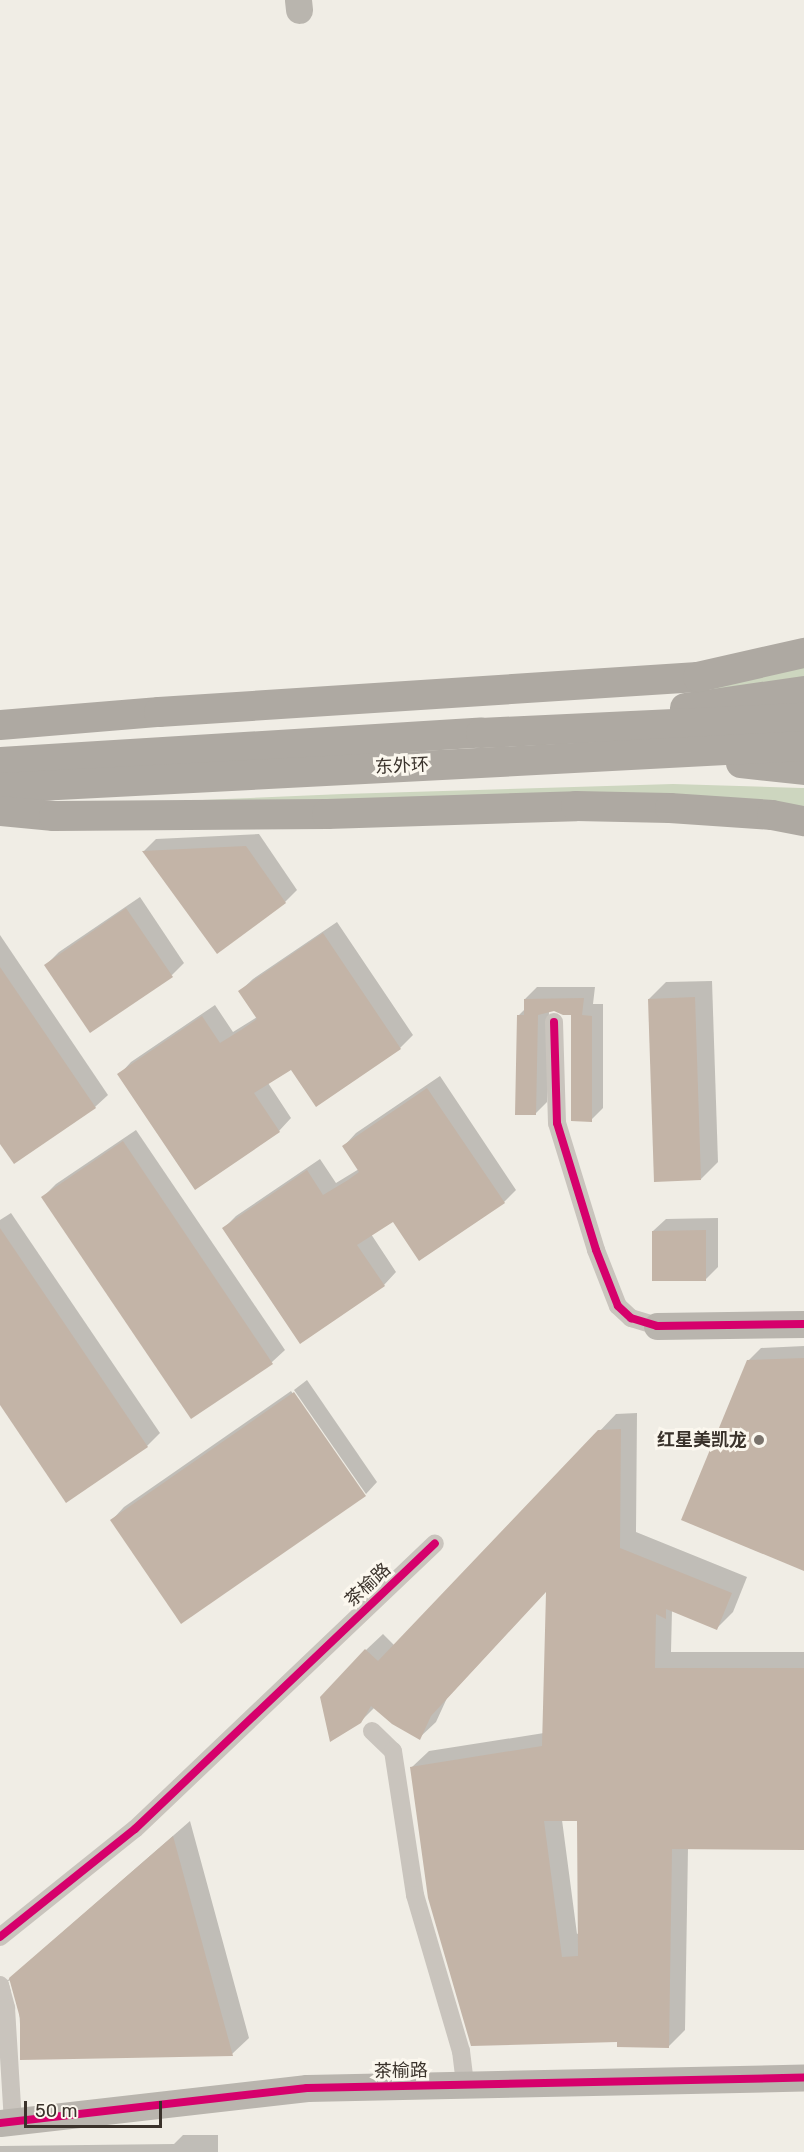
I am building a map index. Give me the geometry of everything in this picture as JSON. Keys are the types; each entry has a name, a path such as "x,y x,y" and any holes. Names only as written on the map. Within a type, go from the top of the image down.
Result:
{"main road":[{"path":"0,725 159,712 698,677 804,653"},
{"path":"579,743 732,699 804,691"},
{"path":"0,762 579,743 804,718"},
{"path":"579,743 804,770"},
{"name":"东外环","path":"0,788 579,743 804,746"},
{"path":"0,811 66,816 327,814 576,806 670,808 772,815 804,820"}],"street":[{"path":"554,1022 557,1123 596,1250 618,1306 631,1318 657,1326 804,1324"},
{"name":"茶榆路","path":"0,1937 135,1829 435,1543"},
{"path":"372,1731 393,1751 415,1895 461,2051 465,2085"},
{"path":"0,1985 6,2008 7,2123"},
{"name":"茶榆路","path":"7,2123 306,2088 804,2078"}],"green space":[{"path":"804,665 804,678 770,685 624,696"},
{"path":"673,784 804,788 804,810 82,805 343,794"}],"building":[{"path":"246,846 286,903 217,954 142,851"},
{"path":"126,908 173,977 90,1033 44,965"},
{"path":"323,933 401,1049 316,1107 291,1070 254,1093 280,1132 195,1190 117,1074 202,1016 220,1043 241,1030 257,1019 238,991"},
{"path":"0,967 96,1108 14,1164 0,1144"},
{"path":"695,997 701,1180 654,1182 648,999"},
{"path":"584,998 582,1015 592,1016 592,1122 571,1121 571,1015 563,1015 554,1011 538,1015 536,1115 515,1115 517,1015 524,1015 524,999"},
{"path":"427,1088 505,1203 419,1261 393,1222 357,1245 385,1286 300,1344 222,1228 307,1170 323,1195 348,1180 359,1172 342,1146"},
{"path":"123,1141 273,1364 191,1419 41,1197"},
{"path":"0,1228 148,1447 66,1503 0,1405"},
{"path":"706,1230 706,1281 652,1281 652,1231"},
{"name":"红星美凯龙","path":"804,1358 804,1571 681,1520 747,1360"},
{"path":"294,1392 366,1496 181,1624 110,1520"},
{"path":"621,1429 620,1548 732,1593 717,1630 666,1609 666,1619 656,1614 655,1668 804,1668 804,1850 672,1849 669,2048 617,2047 617,2042 471,2046 428,1898 410,1767 542,1746 546,1592 431,1716 420,1740 392,1724 371,1706 361,1723 330,1742 320,1697 365,1649 378,1661 598,1430","holes":["544,1821 577,1821 578,1956 562,1957"]},
{"path":"173,1836 233,2056 20,2060 20,2018 9,1978"}],"cycle path":[{"path":"554,1022 557,1123 596,1250 618,1306 631,1318 657,1326 804,1324"},
{"path":"0,1937 135,1829 435,1543"},
{"path":"0,2123 307,2088 804,2078"}],"place":[{"name":"红星美凯龙","path":"759,1440"}]}
